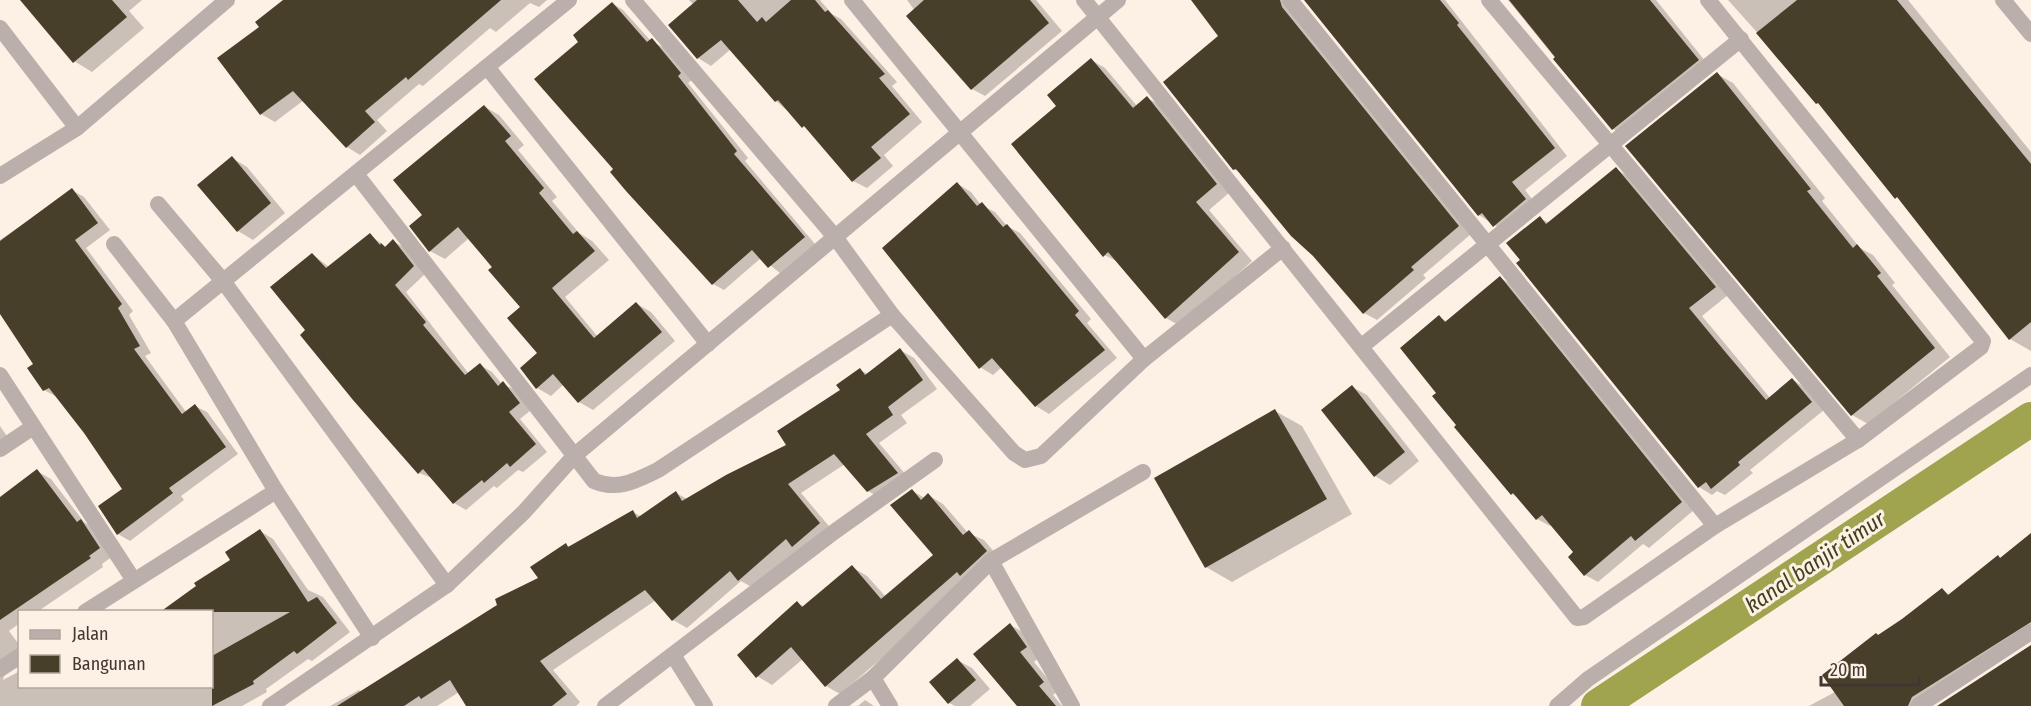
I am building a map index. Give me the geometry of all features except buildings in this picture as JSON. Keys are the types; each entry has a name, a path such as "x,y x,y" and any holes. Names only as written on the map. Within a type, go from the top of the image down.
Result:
{"street":[{"path":"0,177 77,128 227,0"},
{"path":"174,321 569,0"},
{"path":"633,0 835,237 892,315 1014,453 1025,460 1041,456 1144,359 1283,248"},
{"path":"852,0 1144,359"},
{"path":"1084,0 1577,618 1584,617 1715,526 1858,440 1981,347 1982,338 1708,0"},
{"path":"270,706 447,585 524,512 575,455 1118,0"},
{"path":"1290,0 1715,526"},
{"path":"1490,0 1609,146 1858,440"},
{"path":"2003,0 2031,34"},
{"path":"0,28 77,128"},
{"path":"1362,346 1741,39"},
{"path":"487,67 708,344"},
{"path":"356,174 594,481 609,487 631,484 658,470 892,315"},
{"path":"158,204 223,281 447,585"},
{"path":"114,244 174,321 276,490 372,638"},
{"path":"0,375 133,579"},
{"path":"1557,706 1588,679 2031,375"},
{"path":"0,449 33,427"},
{"path":"605,706 834,532 935,460"},
{"path":"836,706 873,678 990,561 1143,472"},
{"path":"88,610 133,579 276,490"},
{"path":"990,561 1072,706"},
{"path":"1920,706 2031,632"},
{"path":"673,655 705,706"},
{"path":"0,669 18,657"},
{"path":"873,678 890,706"}],"waterway":[{"name":"kanal banjir timur","path":"1598,706 2031,419"}]}
